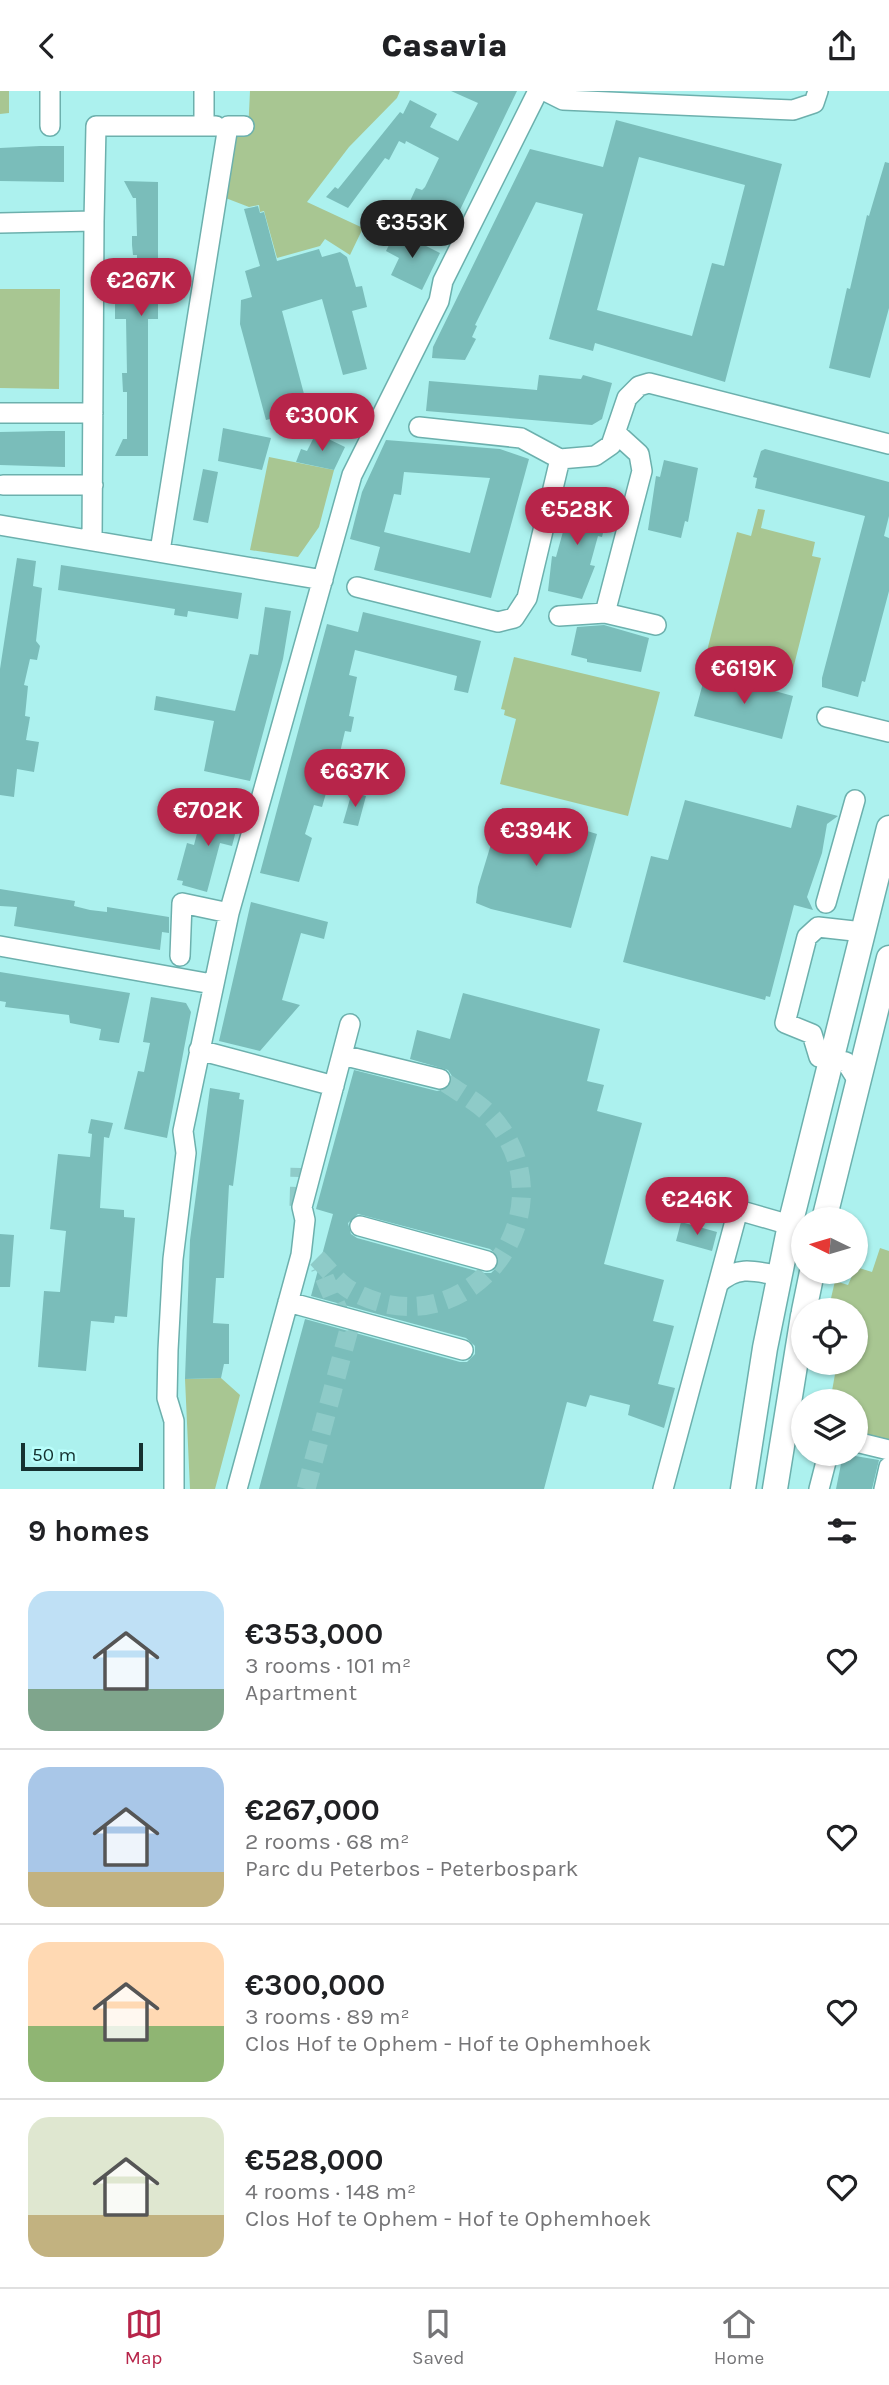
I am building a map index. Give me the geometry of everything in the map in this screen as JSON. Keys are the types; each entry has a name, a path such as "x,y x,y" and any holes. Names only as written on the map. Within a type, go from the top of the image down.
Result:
{"main road":[{"path":"743,1489 765,1348 825,1058 863,932 889,828"},
{"path":"827,1207 889,958"},
{"path":"775,1489 793,1375"}],"street":[{"path":"50,91 50,126"},
{"path":"204,91 204,126"},
{"path":"174,1489 174,1421 167,1398 168,1350 173,1259 186,1153 184,1131 212,984 229,913 352,475 439,301 443,281 538,91"},
{"path":"545,91 563,100 793,110 816,97"},
{"path":"92,540 96,126 236,126 160,551"},
{"path":"0,223 94,221"},
{"path":"419,427 521,438 560,459 604,452 617,434 627,398 639,386 649,383 889,444"},
{"path":"0,413 93,412"},
{"path":"606,613 642,471 639,454 617,434"},
{"path":"357,587 498,622 514,618 527,598 560,459"},
{"path":"3,485 93,485"},
{"path":"0,526 323,580"},
{"path":"559,616 606,613 656,625"},
{"path":"827,717 889,732"},
{"path":"826,903 855,800"},
{"path":"180,956 183,903 229,913"},
{"path":"858,1081 846,1062 825,1058 812,1034 785,1023 807,937 818,927 863,932"},
{"path":"0,946 212,984"},
{"path":"300,1168 342,1055 350,1024"},
{"path":"342,1055 440,1079"},
{"path":"198,1057 245,1061 265,1070 329,1085"},
{"path":"237,1489 301,1255 305,1220 302,1206 329,1085"},
{"path":"663,1489 738,1210 790,1225"},
{"path":"360,1226 487,1261"},
{"path":"718,1284 728,1273 743,1270 780,1276"},
{"path":"288,1302 463,1350"},
{"path":"868,1445 889,1450"},
{"path":"819,1489 825,1466"},
{"path":"884,1489 889,1467"}],"green space":[{"path":"0,91 9,91 9,113 0,114"},
{"path":"250,91 400,91 397,98 349,147 307,202 363,228 350,255 325,239 320,246 277,258 264,211 260,212 259,205 249,207 223,197 234,138 248,133"},
{"path":"0,289 60,289 59,389 0,388"},
{"path":"269,457 334,470 319,527 298,557 250,550"},
{"path":"758,509 765,510 761,528 815,542 812,556 821,558 791,677 706,655 737,532 751,536"},
{"path":"514,657 660,692 628,816 500,784 516,719 504,715 505,710 501,709"},
{"path":"880,1248 889,1251 889,1445 868,1440 868,1389 832,1389 835,1375 868,1375 868,1298 831,1298 834,1285 868,1285 868,1271 872,1272"},
{"path":"221,1378 240,1395 215,1489 190,1489 185,1379"}],"building":[{"path":"451,91 517,91 447,237 406,210 416,188 422,190 425,187 439,158 406,141 405,144 399,141 389,160 385,158 348,208 326,197 335,187 338,189 400,112 403,114 410,100 437,114 430,127 458,141 478,103"},
{"path":"616,120 782,164 725,382 595,343 593,351 549,339 583,214 536,202 475,325 477,326 472,337 476,339 465,360 432,358 433,347 530,149 603,167","holes":["639,157 745,185 724,266 712,263 692,336 597,310"]},
{"path":"64,146 64,182 0,181 0,148"},
{"path":"885,162 889,163 889,308 870,378 829,368 847,288 850,289 867,215 869,216"},
{"path":"124,181 158,182 158,319 148,319 148,456 115,456 123,439 127,439 127,392 123,392 122,373 127,373 126,319 115,319 115,302 137,302 137,255 133,255 132,245 132,236 137,236 136,198 133,198"},
{"path":"258,206 260,213 264,212 277,261 319,249 322,257 340,252 347,257 356,287 362,286 367,307 352,311 367,369 343,375 322,299 282,311 308,409 266,420 240,324 241,300 252,297 245,271 260,266 244,209"},
{"path":"396,231 440,253 422,290 391,275 399,258 386,251"},
{"path":"539,375 581,379 583,375 612,383 602,419 592,425 426,411 429,381 537,390"},
{"path":"223,428 271,438 262,470 218,461"},
{"path":"65,431 65,467 0,465 0,432"},
{"path":"316,433 345,447 334,470 296,462 301,449 307,451"},
{"path":"386,440 500,449 529,459 491,598 374,570 380,547 350,539 362,492","holes":["404,472 490,478 470,553 384,532 394,494 401,495"]},
{"path":"765,449 889,482 889,516 884,536 889,538 889,591 865,682 862,681 858,697 822,687 822,678 865,516 755,488 757,478 753,477 761,451"},
{"path":"664,460 698,468 688,522 685,521 681,538 648,530 656,476 660,477"},
{"path":"203,469 218,472 208,523 193,520"},
{"path":"572,495 606,502 602,520 606,521 602,537 598,536 590,565 595,566 582,599 548,591 552,556 556,557 564,528 559,526 563,511 568,512"},
{"path":"17,558 36,561 33,586 42,588 36,641 40,646 37,660 30,659 24,685 28,686 25,716 30,717 26,740 39,742 34,772 17,769 14,797 0,795 0,669"},
{"path":"61,565 242,593 238,619 188,611 187,617 174,615 175,609 58,590"},
{"path":"265,607 291,611 283,659 250,781 204,771 214,721 154,710 156,696 235,711 250,654 258,655"},
{"path":"363,612 481,641 468,693 454,690 457,676 355,650 349,675 357,677 349,716 354,717 351,732 345,731 331,791 327,790 322,807 314,805 305,834 312,838 299,882 260,873 327,624 358,632"},
{"path":"604,625 649,638 641,672 587,662 587,659 571,655 577,627"},
{"path":"706,672 793,696 782,739 694,716"},
{"path":"352,792 366,796 358,826 343,823"},
{"path":"685,800 791,828 797,805 838,816 827,824 822,853 807,897 813,910 794,905 770,997 766,996 765,1000 623,962 651,856 668,860"},
{"path":"213,805 241,812 232,846 220,843 207,892 182,885 183,881 177,880 187,843 194,845 201,818 209,821"},
{"path":"502,808 518,810 597,834 571,928 476,903 478,887"},
{"path":"0,889 75,901 74,906 90,910 107,912 107,907 169,917 169,933 162,932 160,950 14,926 17,907 0,906"},
{"path":"251,902 328,922 324,939 301,933 282,1000 300,1005 260,1051 219,1041"},
{"path":"0,972 130,993 119,1043 99,1040 101,1029 70,1023 69,1015 5,1007 6,1002 0,1001"},
{"path":"463,993 600,1029 587,1081 604,1085 597,1111 642,1123 604,1264 664,1280 653,1321 674,1326 658,1384 675,1388 664,1428 628,1415 630,1405 590,1395 586,1407 567,1402 544,1489 259,1489 305,1319 460,1362 467,1362 475,1354 475,1346 466,1338 311,1296 333,1214 316,1209 354,1070 437,1091 448,1088 452,1076 448,1070 410,1059 417,1030 450,1039","holes":["358,1214 490,1249 499,1257 499,1265 491,1273 484,1273 357,1238 351,1234 348,1223"]},
{"path":"151,997 186,1003 191,1012 167,1138 124,1129 138,1071 144,1072 150,1043 143,1042"},
{"path":"210,1088 240,1093 239,1099 244,1100 233,1186 229,1185 224,1278 216,1278 213,1323 229,1324 229,1364 224,1364 221,1378 185,1379 190,1240"},
{"path":"91,1119 113,1123 109,1138 104,1137 100,1208 124,1210 124,1217 135,1218 127,1317 115,1316 114,1323 91,1321 86,1371 38,1367 44,1291 60,1292 66,1231 50,1229 58,1154 90,1157 92,1134 88,1133"},
{"path":"681,1222 717,1232 712,1251 676,1241"},
{"path":"0,1234 14,1235 10,1287 0,1287"},
{"path":"868,1458 879,1460 872,1489 836,1489 841,1466 868,1466"}],"tunnel":[{"path":"317,1258 347,1288 395,1306 435,1303 470,1288 498,1261 516,1228 521,1189 513,1150 488,1113 440,1079"},
{"path":"299,1206 300,1168"},
{"path":"306,1489 348,1333 320,1267"}]}
